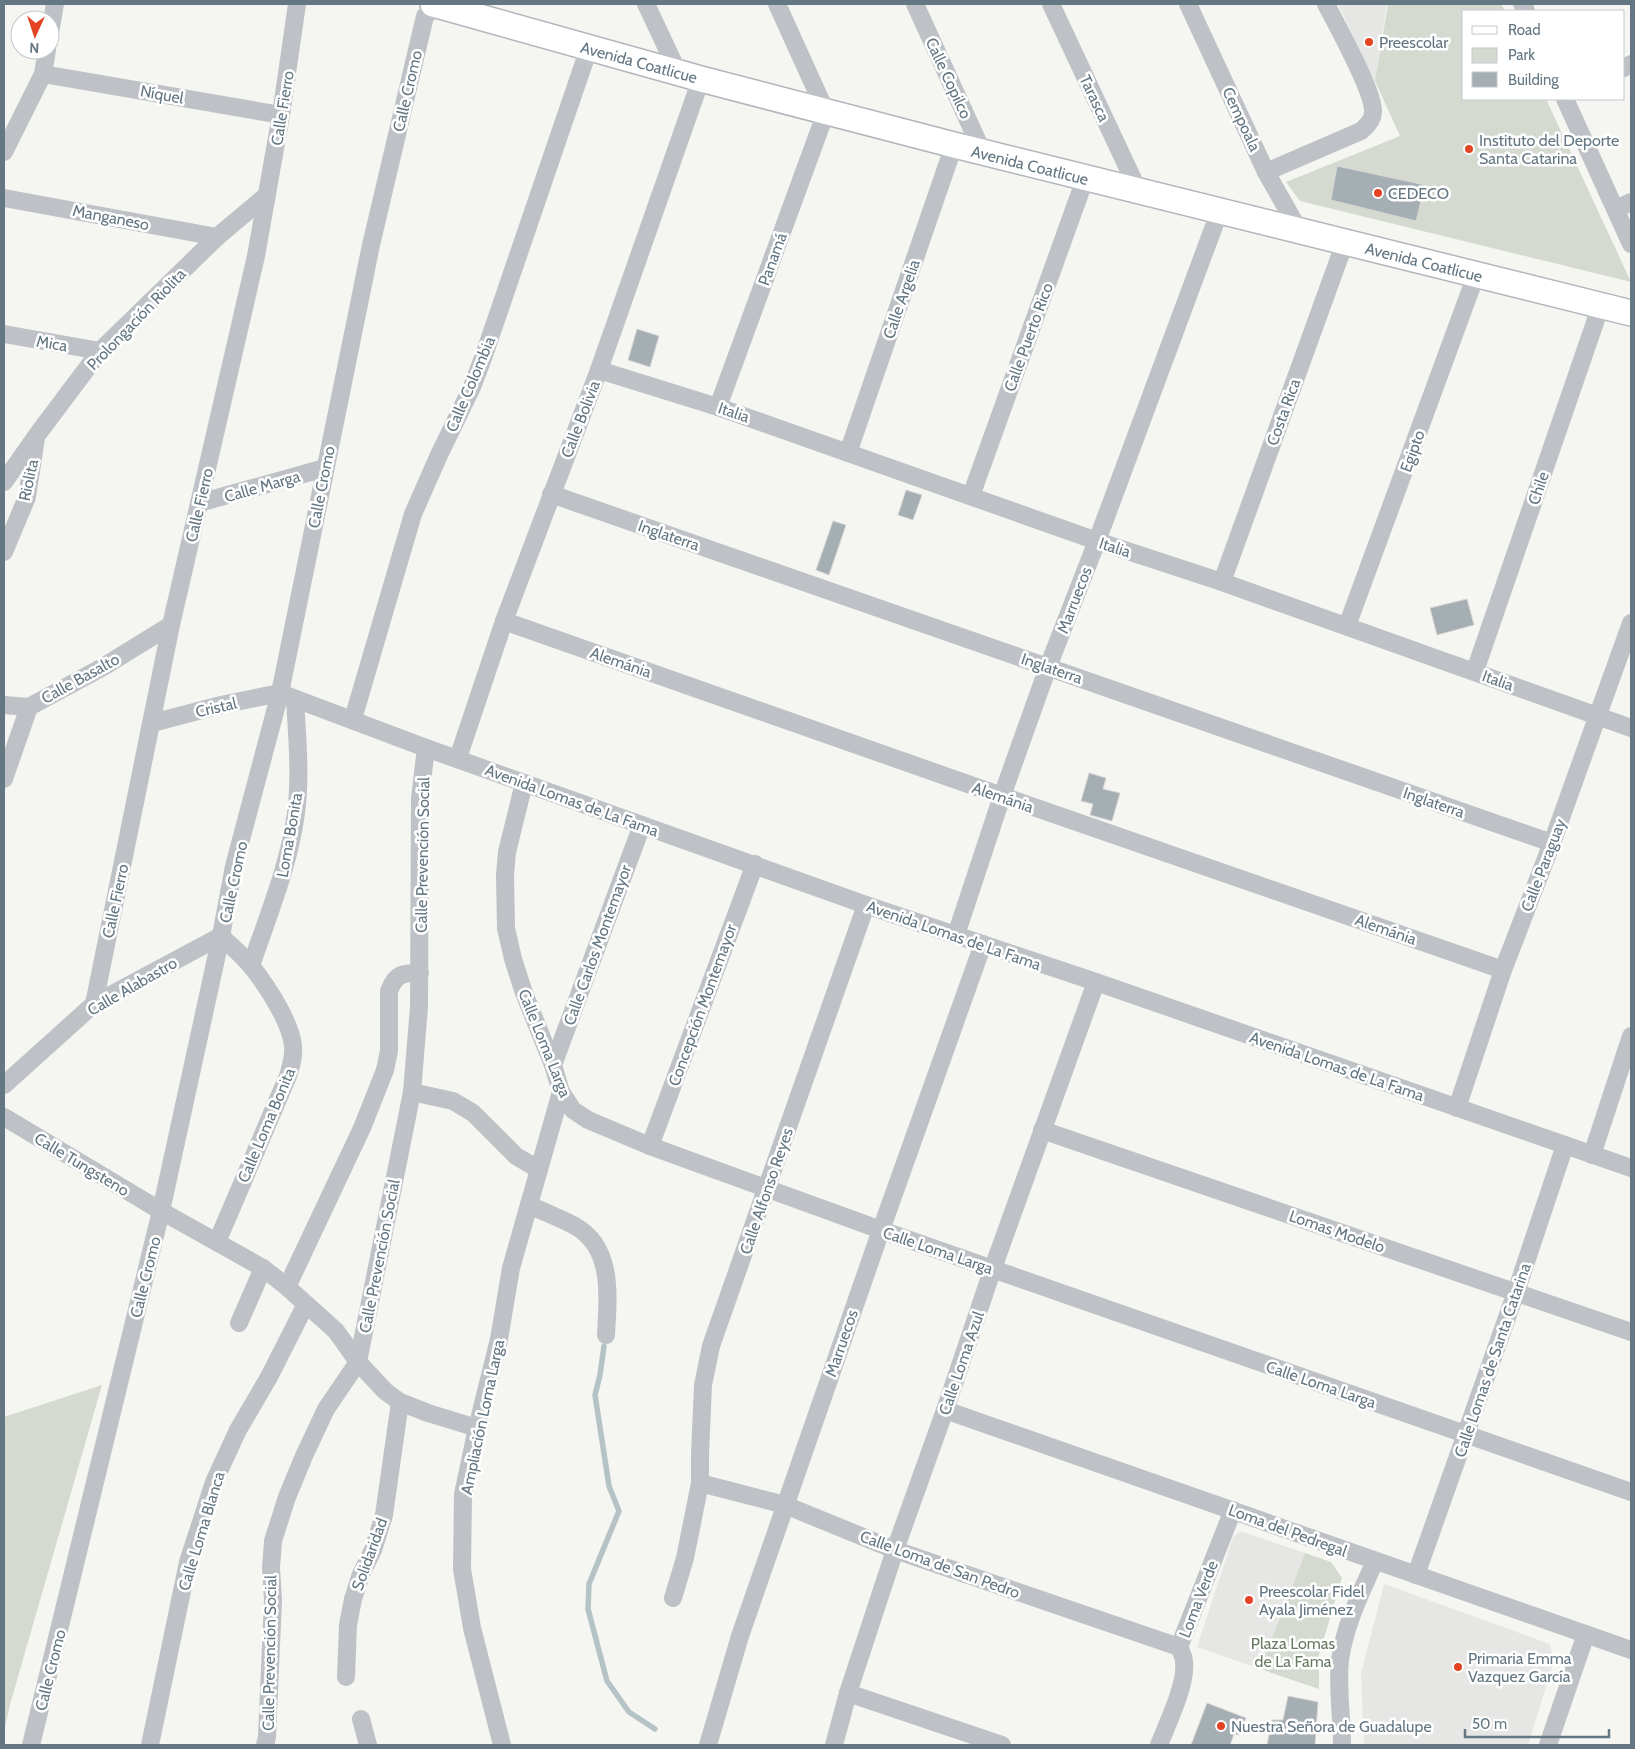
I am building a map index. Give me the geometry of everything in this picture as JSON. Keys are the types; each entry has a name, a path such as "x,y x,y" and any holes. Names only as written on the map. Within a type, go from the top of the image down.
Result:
{"street":[{"name":"Calle Fierro","path":"94,1004 171,625 256,256 282,115 297,4"},
{"path":"646,4 678,72"},
{"path":"777,4 826,112"},
{"name":"Calle Copilco","path":"915,4 983,153"},
{"name":"Tarasca","path":"1051,4 1139,192"},
{"name":"Cempoala","path":"1188,4 1266,172 1300,232"},
{"path":"1266,172 1361,131 1371,120 1373,106 1368,88 1326,4"},
{"name":"Avenida Coatlicue","path":"430,6 983,153 1631,313"},
{"name":"Calle Cromo","path":"31,1745 161,1211 221,936 234,866 288,696 325,468 371,245 430,6"},
{"name":"Calle Colombia","path":"354,720 413,514 472,387 483,358 588,48"},
{"path":"4,152 43,74 45,60"},
{"name":"Níquel","path":"43,74 282,115"},
{"name":"Calle Bolivia","path":"458,758 504,621 599,370 701,79"},
{"path":"1566,100 1623,205 1631,244"},
{"name":"Panamá","path":"718,407 826,112"},
{"name":"Calle Argelia","path":"848,453 954,145"},
{"name":"Calle Puerto Rico","path":"971,496 1086,179"},
{"name":"Prolongación Riolita","path":"7,471 37,435 100,351 218,237 268,195"},
{"name":"Manganeso","path":"4,198 218,237"},
{"name":"Marruecos","path":"956,935 1002,796 1048,667 1220,210"},
{"name":"Costa Rica","path":"1222,582 1344,242"},
{"name":"Egipto","path":"1348,626 1476,275"},
{"name":"Chile","path":"1475,671 1601,306"},
{"name":"Mica","path":"4,334 100,351"},
{"name":"Italia","path":"599,370 718,407 1097,541 1348,626 1631,728"},
{"name":"Riolita","path":"4,552 27,497 37,435"},
{"name":"Calle Marga","path":"200,504 325,468"},
{"name":"Inglaterra","path":"551,494 1552,843"},
{"name":"Alemánia","path":"504,621 1503,970"},
{"name":"Calle Paraguay","path":"1457,1108 1503,970 1552,843 1631,623"},
{"name":"Calle Basalto","path":"4,780 29,707 103,667 171,625"},
{"name":"Avenida Lomas de La Fama","path":"288,696 426,748 866,905 1096,982 1631,1168"},
{"name":"Cristal","path":"152,723 222,705 288,696"},
{"name":"Loma Bonita","path":"251,966 268,913 281,882 296,812 298,781 288,696"},
{"path":"4,705 29,707"},
{"name":"Calle Prevención Social","path":"265,1745 272,1638 271,1568 273,1541 287,1497 326,1409 358,1362 412,1092 420,973 420,798 426,748"},
{"name":"Calle Loma Larga","path":"524,783 507,852 505,876 506,928 513,959 524,992 553,1065 561,1092 573,1110 588,1120 650,1146 766,1189 1631,1492"},
{"name":"Calle Carlos Montemayor","path":"553,1065 642,826"},
{"name":"Concepción Montemayor","path":"650,1146 755,864"},
{"name":"Calle Alfonso Reyes","path":"673,1598 685,1558 700,1483 701,1419 706,1367 711,1346 866,905"},
{"name":"Calle Loma Bonita","path":"217,1242 293,1061 290,1031 282,1013 251,966 221,936"},
{"name":"Calle Alabastro","path":"4,1085 94,1004 221,936"},
{"name":"Marruecos","path":"708,1745 740,1636 983,944"},
{"path":"287,1287 362,1128 385,1070 389,1051 389,991 392,982 398,976 405,973 420,973"},
{"name":"Calle Loma Azul","path":"834,1745 848,1693 895,1550 946,1410 993,1268 1096,982"},
{"path":"1592,1155 1631,1036"},
{"path":"412,1092 453,1101 473,1112 516,1156 538,1169"},
{"name":"Ampliación Loma Larga","path":"502,1745 472,1628 462,1569 463,1494 499,1339 511,1268 561,1092"},
{"name":"Calle Tungsteno","path":"4,1117 161,1211"},
{"name":"Lomas Modelo","path":"1042,1130 1631,1332"},
{"name":"Calle Lomas de Santa Catarina","path":"1416,1575 1516,1292 1565,1145"},
{"path":"529,1205 576,1226 589,1236 598,1247 607,1277 606,1335"},
{"path":"161,1211 263,1268 287,1287 336,1331 358,1362 384,1391 400,1402 477,1428"},
{"path":"239,1323 263,1268"},
{"name":"Calle Loma Blanca","path":"150,1745 188,1562 214,1482 238,1430 269,1377 306,1304"},
{"name":"Solidaridad","path":"346,1677 350,1616 361,1574 373,1550 384,1515 400,1402"},
{"name":"Loma del Pedregal","path":"946,1410 1631,1650"},
{"name":"Calle Loma de San Pedro","path":"700,1483 785,1505 895,1550 1179,1647"},
{"name":"Loma Verde","path":"1159,1745 1176,1703 1182,1679 1184,1662 1179,1647 1233,1510"},
{"path":"1342,1745 1340,1662 1351,1616 1375,1561"},
{"path":"1548,1745 1586,1634"},
{"path":"848,1693 1002,1745"},
{"path":"361,1719 368,1745"}],"shaded area":[{"name":"Preescolar","path":"1338,4 1387,4 1375,81"},
{"name":"Preescolar Fidel Ayala Jiménez","path":"1240,1531 1305,1553 1260,1669 1197,1647 1233,1537"},
{"name":"Primaria Emma Vazquez García","path":"1384,1584 1550,1644 1554,1661 1528,1745 1364,1745 1361,1674"}],"green space":[{"name":"Instituto del Deporte Santa Catarina","path":"1388,4 1501,4 1504,10 1462,10 1462,100 1546,100 1631,282 1300,201 1286,182 1400,136 1375,81"},
{"path":"102,1385 11,1701 4,1731 4,1417"},
{"name":"Plaza Lomas de La Fama","path":"1305,1553 1331,1562 1342,1578 1319,1655 1319,1689 1260,1669"}],"building":[{"name":"CEDECO","path":"1337,166 1425,185 1416,221 1331,200"},
{"path":"637,329 659,336 650,367 628,360"},
{"path":"906,490 922,495 913,520 898,515"},
{"path":"833,521 846,525 829,575 816,570"},
{"path":"1467,599 1474,625 1437,635 1430,608"},
{"path":"1089,773 1106,778 1103,789 1120,793 1112,821 1090,815 1093,804 1081,801"},
{"path":"1288,1696 1318,1702 1315,1745 1267,1745 1272,1720 1283,1720"},
{"name":"Nuestra Señora de Guadalupe","path":"1207,1703 1246,1718 1239,1735 1234,1734 1230,1745 1191,1745"}],"waterway":[{"path":"604,1346 595,1395 609,1486 619,1511 589,1584 588,1609 607,1681 629,1712 655,1729"}],"place":[{"name":"Preescolar","path":"1369,42"},
{"name":"Instituto del Deporte Santa Catarina","path":"1469,149"},
{"name":"CEDECO","path":"1378,193"},
{"name":"Preescolar Fidel Ayala Jiménez","path":"1249,1600"},
{"name":"Primaria Emma Vazquez García","path":"1458,1667"},
{"name":"Nuestra Señora de Guadalupe","path":"1221,1726"}]}
